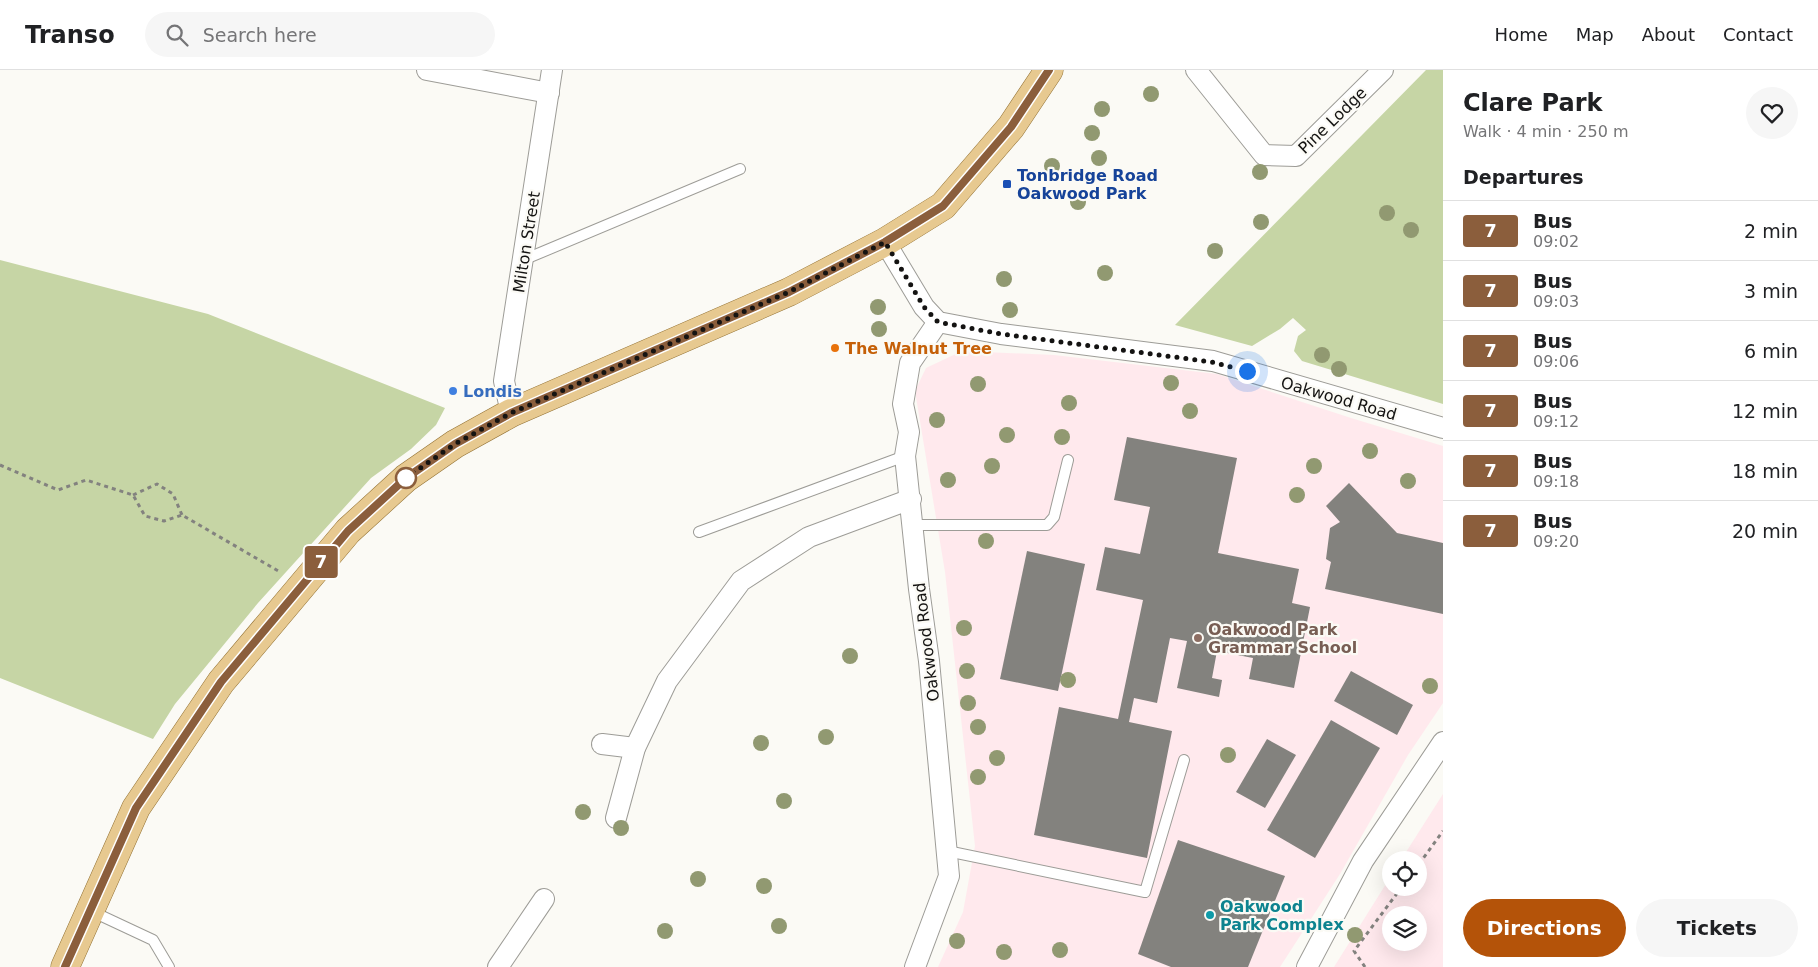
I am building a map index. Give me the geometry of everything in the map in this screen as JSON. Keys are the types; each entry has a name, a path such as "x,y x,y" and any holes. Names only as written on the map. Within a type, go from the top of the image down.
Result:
{"main road":[{"path":"65,967 136,808 221,682 348,531 406,478 455,444 511,413 789,292 885,242 943,206 1011,127 1049,70"}],"street":[{"path":"427,70 549,93"},
{"name":"Milton Street","path":"511,413 504,381 552,70"},
{"name":"Pine Lodge","path":"1196,70 1264,155 1296,156 1383,70"},
{"path":"885,242 924,307 938,322"},
{"name":"Oakwood Road","path":"915,967 949,876 929,661 919,589 906,456 909,432 903,404 910,363 938,322 1001,334 1212,362 1443,428"},
{"path":"616,818 635,748 667,681 741,580 809,537 911,499"},
{"path":"1307,967 1363,861 1443,742"},
{"path":"602,744 635,748"},
{"path":"498,967 544,899"}],"lane":[{"path":"523,260 740,169"},
{"path":"699,532 906,456"},
{"path":"914,525 1047,525 1054,517 1068,460"},
{"path":"946,851 1145,892 1184,760"},
{"path":"90,910 153,940 170,967"}],"path":[{"path":"0,465 58,490 86,480 133,496 145,516 164,522 182,515"},
{"path":"133,496 157,484 174,494 182,515 302,585"},
{"path":"1427,853 1443,831"},
{"path":"1365,967 1354,951 1395,896"}],"shaded area":[{"name":"Oakwood Park Grammar School","path":"962,351 1054,355 1217,374 1443,446 1443,703 1408,755 1340,874 1280,967 938,967 963,912 975,846 945,572 915,391 926,368"},
{"path":"1443,794 1443,967 1334,967 1382,890 1382,896 1427,896 1427,851 1407,851"}],"green space":[{"path":"1426,70 1443,70 1443,404 1302,361 1294,351 1298,336 1306,330 1293,318 1280,329 1252,346 1175,325"},
{"path":"0,260 208,314 445,408 436,425 411,449 371,478 258,603 175,704 153,739 0,678"}],"building":[{"path":"1127,437 1237,458 1218,553 1299,569 1292,603 1310,607 1294,688 1249,679 1253,658 1217,651 1212,678 1222,680 1219,697 1177,688 1187,641 1170,638 1157,703 1134,698 1129,722 1172,731 1147,858 1034,835 1059,707 1118,719 1143,600 1096,590 1105,547 1140,554 1150,507 1114,500"},
{"path":"1349,483 1397,533 1443,543 1443,614 1325,589 1331,562 1326,559 1330,528 1340,522 1326,506"},
{"path":"1027,551 1085,564 1058,691 1000,679"},
{"path":"1351,671 1413,705 1397,735 1334,701"},
{"path":"1331,720 1380,748 1315,858 1267,830"},
{"path":"1267,739 1296,755 1265,808 1236,792"},
{"name":"Oakwood Park Complex","path":"1178,840 1285,876 1248,967 1171,967 1138,954"}],"bus line":[{"name":"7","path":"65,967 136,808 221,682 348,531 406,478 455,444 511,413 789,292 885,242 943,206 1011,127 1049,70"}],"place":[{"name":"Tonbridge Road Oakwood Park","path":"1007,184"},
{"name":"The Walnut Tree","path":"835,348"},
{"name":"Londis","path":"453,391"},
{"name":"Oakwood Park Grammar School","path":"1198,638"},
{"name":"Oakwood Park Complex","path":"1210,915"}],"route":[{"path":"406,478 455,444 511,413 789,292 885,242 924,307 938,322 1001,334 1212,362 1247,371"}]}
